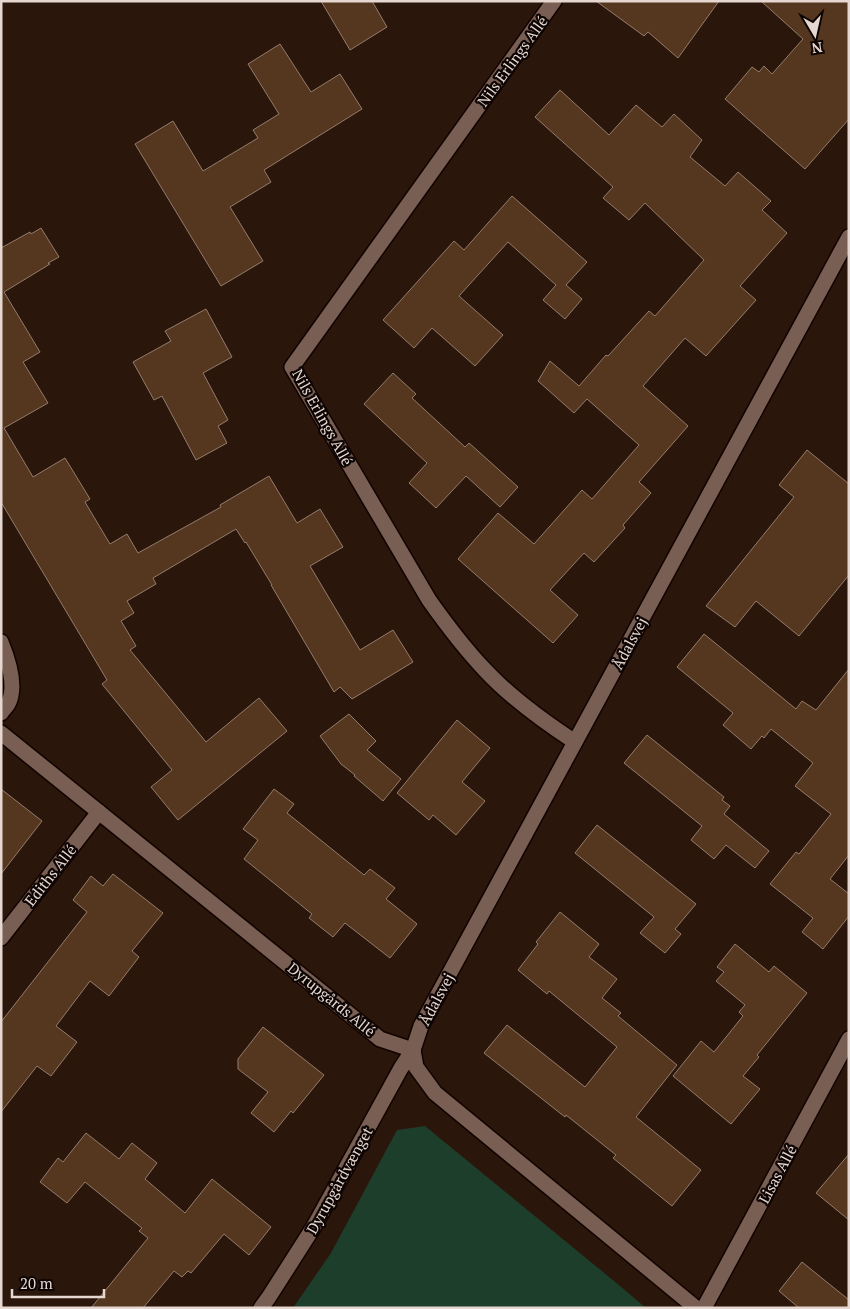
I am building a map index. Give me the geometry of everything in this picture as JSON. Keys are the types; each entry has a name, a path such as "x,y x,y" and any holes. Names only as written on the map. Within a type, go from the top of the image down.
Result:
{"street":[{"name":"Nils Erlings Allé","path":"554,1 292,367 429,600 448,627 486,671 548,724 575,742"},
{"name":"Ådalsvej","path":"413,1050 421,1026 849,237"},
{"path":"1,642 10,669 12,685 9,702 1,713"},
{"name":"Dyrupgårds Allé","path":"1,732 380,1039 413,1050"},
{"name":"Ediths Allé","path":"1,938 99,812"},
{"name":"Lisas Allé","path":"704,1308 849,1039"},
{"path":"413,1050 416,1067 435,1094 696,1308"},
{"name":"Dyrupgårdvænget","path":"261,1308 313,1228 401,1068 413,1050"}],"green space":[{"path":"425,1126 646,1308 293,1308 331,1253 397,1130"}],"building":[{"path":"321,1 372,1 387,27 350,50"},
{"path":"596,1 719,1 678,58 648,32 644,36"},
{"path":"761,1 849,1 849,119 805,169 725,99 752,67 759,72 764,66 772,74 803,39"},
{"path":"280,44 311,92 340,74 362,109 264,170 271,182 230,207 263,261 221,286 135,144 173,121 203,171 258,138 253,130 279,114 248,64"},
{"path":"560,90 609,135 636,105 662,127 674,114 702,140 690,157 725,186 738,172 771,201 762,210 787,233 740,286 756,300 706,356 685,338 643,386 688,426 639,482 651,493 623,525 625,528 594,562 584,553 550,590 578,615 553,643 458,559 498,513 534,544 582,490 592,499 639,445 587,399 574,413 538,381 550,361 579,386 649,311 655,316 704,260 645,203 629,220 603,198 613,187 535,117"},
{"path":"512,196 587,262 566,285 582,299 565,319 543,300 556,285 508,242 459,296 503,335 475,366 432,328 414,348 383,320 454,241 464,250"},
{"path":"41,228 59,257 4,292 40,352 23,362 48,403 4,428 33,477 65,458 90,499 85,502 110,544 127,534 138,553 221,507 220,505 269,476 297,523 320,509 343,547 310,566 360,650 393,630 413,662 352,699 340,687 334,692 272,585 236,529 153,578 156,584 127,601 134,613 121,621 136,646 130,650 206,742 259,698 287,731 178,820 151,787 172,770 102,684 107,680 1,502 1,248"},
{"path":"206,309 232,357 203,373 228,420 218,426 227,443 196,460 162,396 154,400 133,362 171,341 165,331"},
{"path":"393,373 416,394 412,398 465,447 469,443 518,487 500,507 466,476 436,508 409,483 427,463 364,404"},
{"path":"807,450 849,484 849,575 799,636 756,601 735,627 706,606 794,497 779,485"},
{"path":"704,634 796,709 802,701 816,710 849,669 849,855 830,879 849,894 849,916 823,949 802,932 813,918 770,884 796,852 799,854 831,814 795,786 813,763 771,729 751,749 723,725 733,713 677,667"},
{"path":"349,714 376,741 367,750 401,779 383,801 341,764 320,736"},
{"path":"457,720 490,748 462,782 485,801 456,835 433,815 429,820 397,793"},
{"path":"647,735 724,797 722,800 730,806 724,814 769,851 755,868 726,845 714,859 691,840 702,826 624,763"},
{"path":"1,789 42,821 1,874"},
{"path":"274,789 294,804 287,813 364,875 370,869 395,888 386,899 417,924 390,958 345,923 333,937 309,918 312,914 244,859 258,840 243,829"},
{"path":"597,825 696,904 675,929 681,934 665,953 640,933 654,917 575,853"},
{"path":"113,874 163,913 132,951 139,957 109,996 90,981 56,1026 77,1042 51,1076 37,1066 1,1112 1,1022 87,912 73,900 91,876 103,886"},
{"path":"560,912 599,944 589,957 617,979 602,998 621,1013 618,1016 677,1065 636,1117 701,1170 672,1206 613,1158 616,1155 484,1053 507,1025 585,1087 617,1047 549,991 547,994 518,970 538,944 536,942"},
{"path":"735,944 769,972 774,966 807,993 757,1055 759,1057 743,1076 760,1089 731,1124 673,1076 701,1041 714,1052 743,1016 739,1012 745,1005 716,981 724,972 717,967"},
{"path":"263,1027 324,1075 293,1113 291,1111 274,1132 251,1113 268,1092 238,1069 238,1059"},
{"path":"86,1133 119,1159 132,1143 157,1163 145,1179 185,1213 212,1179 271,1227 249,1255 224,1234 191,1273 188,1271 182,1277 174,1271 143,1308 91,1308 148,1238 139,1231 142,1228 85,1182 67,1203 40,1182 58,1158 63,1162"},
{"path":"849,1154 849,1220 816,1193"},
{"path":"802,1262 849,1300 849,1308 799,1308 779,1291"}]}
